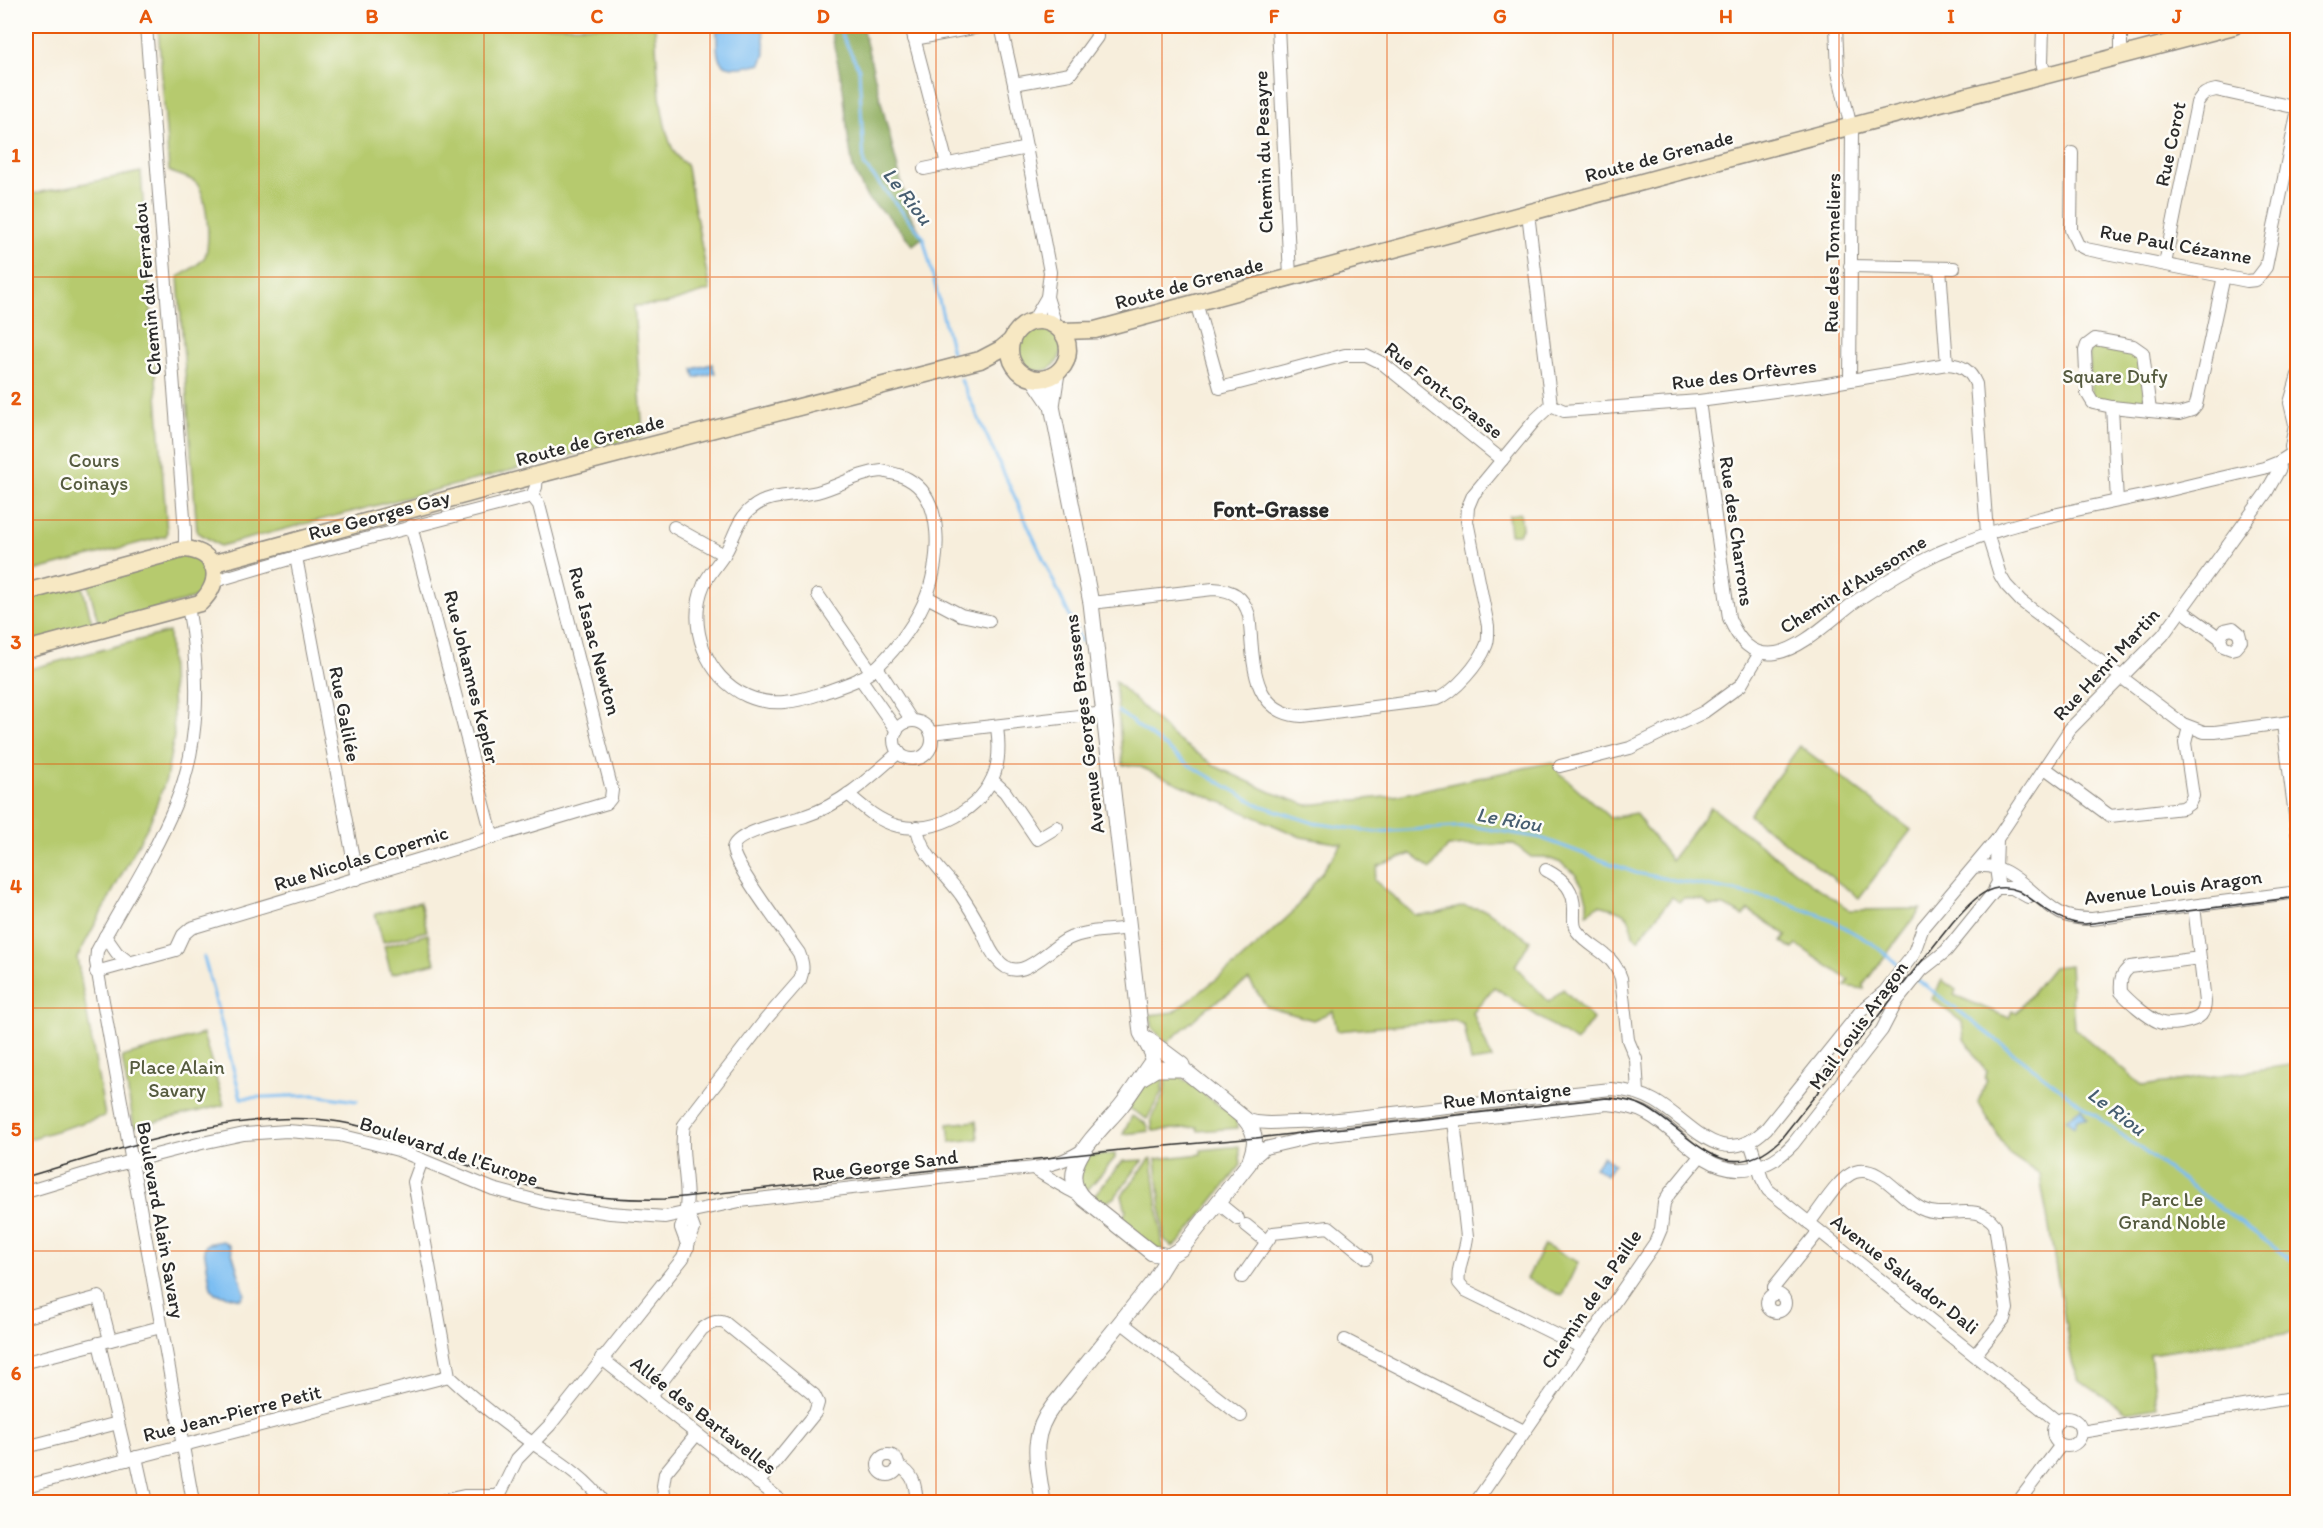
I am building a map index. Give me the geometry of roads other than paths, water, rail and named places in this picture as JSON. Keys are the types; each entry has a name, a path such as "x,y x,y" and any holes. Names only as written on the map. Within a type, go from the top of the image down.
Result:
{"main road":[{"name":"Route de Grenade","path":"1095,330 2121,55 2174,33 2234,26"},
{"path":"980,360 1001,349 1012,340 1022,326 1033,321 1045,321 1059,328 1095,330"},
{"path":"1012,340 1010,353 1015,365 1024,375 1046,378 1057,373 1068,354 1068,342 1059,328"},
{"path":"1068,354 1095,330"},
{"path":"980,360 994,360 1015,365"},
{"name":"Route de Grenade","path":"211,564 537,475 980,360"},
{"path":"26,592 185,549 200,552 211,564 215,581 208,596 200,603 26,650"}],"street":[{"name":"Chemin du Ferradou","path":"146,26 185,519 185,549"},
{"path":"910,26 947,164"},
{"path":"914,39 984,26"},
{"path":"1001,26 1050,273 1047,297 1033,321"},
{"path":"1014,84 1070,74 1097,37 1096,26"},
{"name":"Chemin du Pesayre","path":"1278,26 1290,277"},
{"name":"Rue des Tonneliers","path":"1836,26 1838,72 1851,127 1850,380"},
{"path":"2043,26 2042,63 2046,75"},
{"path":"2121,26 2121,55"},
{"name":"Rue Corot","path":"2164,264 2201,96 2208,91 2216,90 2298,108"},
{"name":"Rue Paul Cézanne","path":"2072,153 2071,230 2078,245 2086,249 2247,281 2256,280 2266,267 2298,108"},
{"path":"924,169 1027,148"},
{"path":"1091,603 1213,589 1228,590 1238,595 1247,607 1249,615 1257,680 1261,693 1275,708 1292,716 1437,699 1453,690 1481,656 1487,644 1488,626 1467,521 1468,507 1473,495 1536,419 1551,405 1528,213"},
{"path":"1850,266 1954,268"},
{"path":"1940,268 1947,364 1965,368 1972,375 1976,384 1987,533 2000,574 2014,595 2189,728 2215,732 2298,721"},
{"path":"2150,411 2143,353 2133,346 2095,339 2086,345 2087,393 2093,403 2112,407 2150,411 2179,414 2192,410 2196,405 2224,276"},
{"path":"1047,297 1059,328"},
{"name":"Rue Font-Grasse","path":"1196,302 1220,388 1345,355 1366,355 1382,363 1502,460"},
{"name":"Rue des Orfèvres","path":"1551,405 1564,411 1699,401 1947,364"},
{"name":"Avenue Georges Brassens","path":"1057,373 1052,405 1091,603 1141,1032 1152,1053 1153,1060 1140,1078"},
{"path":"2295,451 2291,447 2296,426 2290,403 2298,375"},
{"name":"Avenue Georges Brassens","path":"1033,378 1052,405"},
{"name":"Rue des Charrons","path":"1699,401 1729,618 1740,640 1760,653"},
{"path":"2112,407 2117,501"},
{"name":"Chemin d'Aussonne","path":"1760,653 1775,653 1802,642 1859,599 1898,575 1938,554 1987,533 2034,518 2264,468 2280,462 2295,451"},
{"name":"Rue Henri Martin","path":"1997,839 2070,729 2151,650 2268,488 2280,468 2280,462"},
{"path":"2264,468 2268,488"},
{"path":"882,471 908,479 928,500 934,516 936,553 933,577 927,597 901,639 869,672 794,702 772,703 740,693 726,683 705,654 699,634 698,613 705,583 724,555 742,518 758,504 782,496 818,492 867,472 882,471"},
{"path":"532,496 536,487 537,475"},
{"name":"Rue Georges Gay","path":"215,581 296,556 532,496"},
{"name":"Rue Isaac Newton","path":"532,496 539,506 593,710 610,780 611,798"},
{"name":"Rue Johannes Kepler","path":"411,526 493,838"},
{"path":"674,527 724,555"},
{"name":"Rue Galilée","path":"296,556 357,879"},
{"path":"818,595 869,672 897,730 895,746 899,753 905,757 920,758 931,748 931,733 920,722 906,722 897,730"},
{"path":"927,597 961,615 989,621"},
{"name":"Boulevard Alain Savary","path":"188,606 192,632 196,701 191,750 175,805 155,849 105,936 98,951 96,972 193,1503"},
{"path":"2181,610 2220,638"},
{"path":"1560,766 1630,748 1704,712 1742,685 1760,653"},
{"path":"869,672 912,721"},
{"path":"931,733 1105,713"},
{"path":"2283,724 2298,838"},
{"path":"848,794 884,821 917,827 946,821 960,814 975,801 992,780 999,757 997,727"},
{"path":"2045,768 2110,816 2183,808 2189,804 2193,796 2185,743 2189,728"},
{"path":"437,1503 464,1496 497,1499 512,1466 550,1425 601,1358 683,1258 688,1247 694,1227 688,1213 681,1142 684,1125 766,1019 800,980 802,973 799,953 739,866 733,848 734,843 744,835 821,811 848,794 899,753"},
{"path":"992,780 1005,792 1037,839 1057,827"},
{"name":"Rue Nicolas Copernic","path":"96,972 176,950 183,935 191,928 601,806 611,798"},
{"path":"917,827 926,852 963,898 1002,965 1024,969 1071,937 1084,933 1129,928"},
{"path":"1995,888 1998,882 1997,839"},
{"name":"Mail Louis Aragon","path":"1750,1142 1766,1129 1860,1012 1885,991 1913,955 1923,927 1997,839"},
{"name":"Avenue Louis Aragon","path":"1974,867 1996,868 2009,873 2058,912 2071,917 2092,919 2298,897"},
{"path":"1546,870 1559,876 1569,886 1574,902 1574,923 1577,931 1607,955 1618,969 1628,1040 1636,1059 1638,1093"},
{"name":"Avenue Louis Aragon","path":"1995,888 2005,887 2019,891 2058,918 2092,924 2298,892"},
{"name":"Mail Louis Aragon","path":"1758,1168 1780,1156 1793,1144 1882,1030 1897,1001 1922,970 1946,951 1995,888"},
{"path":"2194,908 2200,958 2205,1002 2204,1010 2193,1020 2166,1024 2158,1022 2121,992 2120,981 2123,972 2130,967 2200,958"},
{"path":"105,936 117,953 130,963"},
{"path":"1043,1503 1036,1452 1040,1426 1056,1401 1153,1282 1170,1256 1182,1248 1249,1162 1255,1148 1256,1138 1253,1128 1245,1119 1182,1065 1147,1042"},
{"path":"1078,1194 1074,1175 1084,1149 1120,1107 1140,1078 1156,1070 1184,1069"},
{"name":"Rue Montaigne","path":"1245,1119 1263,1124 1294,1120 1311,1122 1603,1089 1621,1089 1638,1093 1662,1105 1710,1142 1731,1146 1750,1142"},
{"name":"Rue Montaigne","path":"1249,1162 1260,1151 1275,1145 1334,1134 1599,1104 1621,1106 1647,1114 1701,1155 1725,1167 1741,1170 1758,1168"},
{"path":"1454,1121 1467,1237 1459,1284 1465,1290 1581,1347"},
{"name":"Boulevard de l'Europe","path":"26,1192 131,1161 244,1134 287,1131 339,1135 398,1150 493,1190 545,1203 610,1213 665,1217 688,1213"},
{"name":"Avenue Salvador Dali","path":"1750,1142 1768,1190 2058,1422"},
{"name":"Rue George Sand","path":"688,1213 740,1201 1009,1170 1035,1169 1064,1161 1084,1149"},
{"name":"Chemin de la Paille","path":"1476,1503 1581,1347 1655,1244 1661,1229 1664,1203 1701,1155"},
{"path":"422,1160 414,1182 449,1377 519,1434 534,1442 591,1487 603,1503"},
{"path":"1035,1169 1057,1181 1069,1191 1078,1194 1152,1253 1170,1256"},
{"path":"1774,1293 1774,1287 1842,1181 1854,1172 1862,1171 1881,1177 1919,1208 1929,1213 1941,1215 1970,1211 1990,1217 1995,1225 2007,1309 2004,1319 1975,1355"},
{"path":"1217,1202 1266,1241"},
{"path":"1242,1276 1273,1233 1329,1227 1368,1258"},
{"path":"1152,1253 1158,1272"},
{"path":"26,1317 99,1297 118,1423 146,1503"},
{"path":"650,1397 702,1329 718,1321 725,1323 814,1395 818,1403 814,1413 758,1483"},
{"path":"1121,1322 1241,1416"},
{"path":"26,1362 161,1327"},
{"path":"1345,1340 1524,1431"},
{"name":"Allée des Bartavelles","path":"601,1358 783,1503"},
{"name":"Rue Jean-Pierre Petit","path":"26,1486 449,1377"},
{"path":"2081,1432 2294,1396"},
{"path":"2064,1419 2072,1419 2079,1425 2081,1432 2079,1440 2074,1445 2061,1445 2055,1440 2053,1434 2058,1422 2064,1419"},
{"path":"26,1447 118,1423"},
{"path":"665,1503 663,1486 665,1473 696,1435"},
{"path":"2018,1503 2061,1445"},
{"path":"898,1466 914,1478 917,1503"}],"water":[{"path":"717,26 763,26 765,54 761,64 731,67 720,61 717,49"},
{"path":"712,364 715,373 695,378 693,369"},
{"path":"2081,1108 2087,1119 2077,1119 2074,1127 2066,1119"},
{"path":"1603,1156 1614,1164 1606,1175 1595,1167"},
{"path":"223,1241 230,1246 245,1294 241,1299 215,1293 211,1288 204,1249 207,1244"}],"waterway":[{"name":"Le Riou","path":"845,26 841,33 859,69 864,165 923,237 952,352"},
{"name":"Le Riou","path":"961,380 1081,641"},
{"name":"Le Riou","path":"1118,711 1189,765 1259,805 1314,823 1375,832 1470,826 1541,838 1636,873 1776,899 1830,919 1873,944 1900,966"},
{"path":"204,957 241,1098 314,1095 357,1101"},
{"name":"Le Riou","path":"1918,980 2084,1107 2298,1265"}],"tram line":[{"path":"26,1177 181,1133 262,1120 302,1119 340,1122 384,1133 489,1174 530,1186 587,1196 664,1199 1121,1150 1256,1138 1607,1098 1642,1106 1709,1153 1725,1159 1741,1160 1759,1155 1779,1141 1952,923 1973,900 1989,890 2008,888 2019,891 2058,917 2085,924 2298,897"}],"district":[{"name":"Font-Grasse","path":"1271,509"}],"park label":[{"name":"Square Dufy","path":"2115,376"},
{"name":"Cours Coinays","path":"94,472"},
{"name":"Place Alain Savary","path":"177,1078"},
{"name":"Parc Le Grand Noble","path":"2172,1210"}]}
